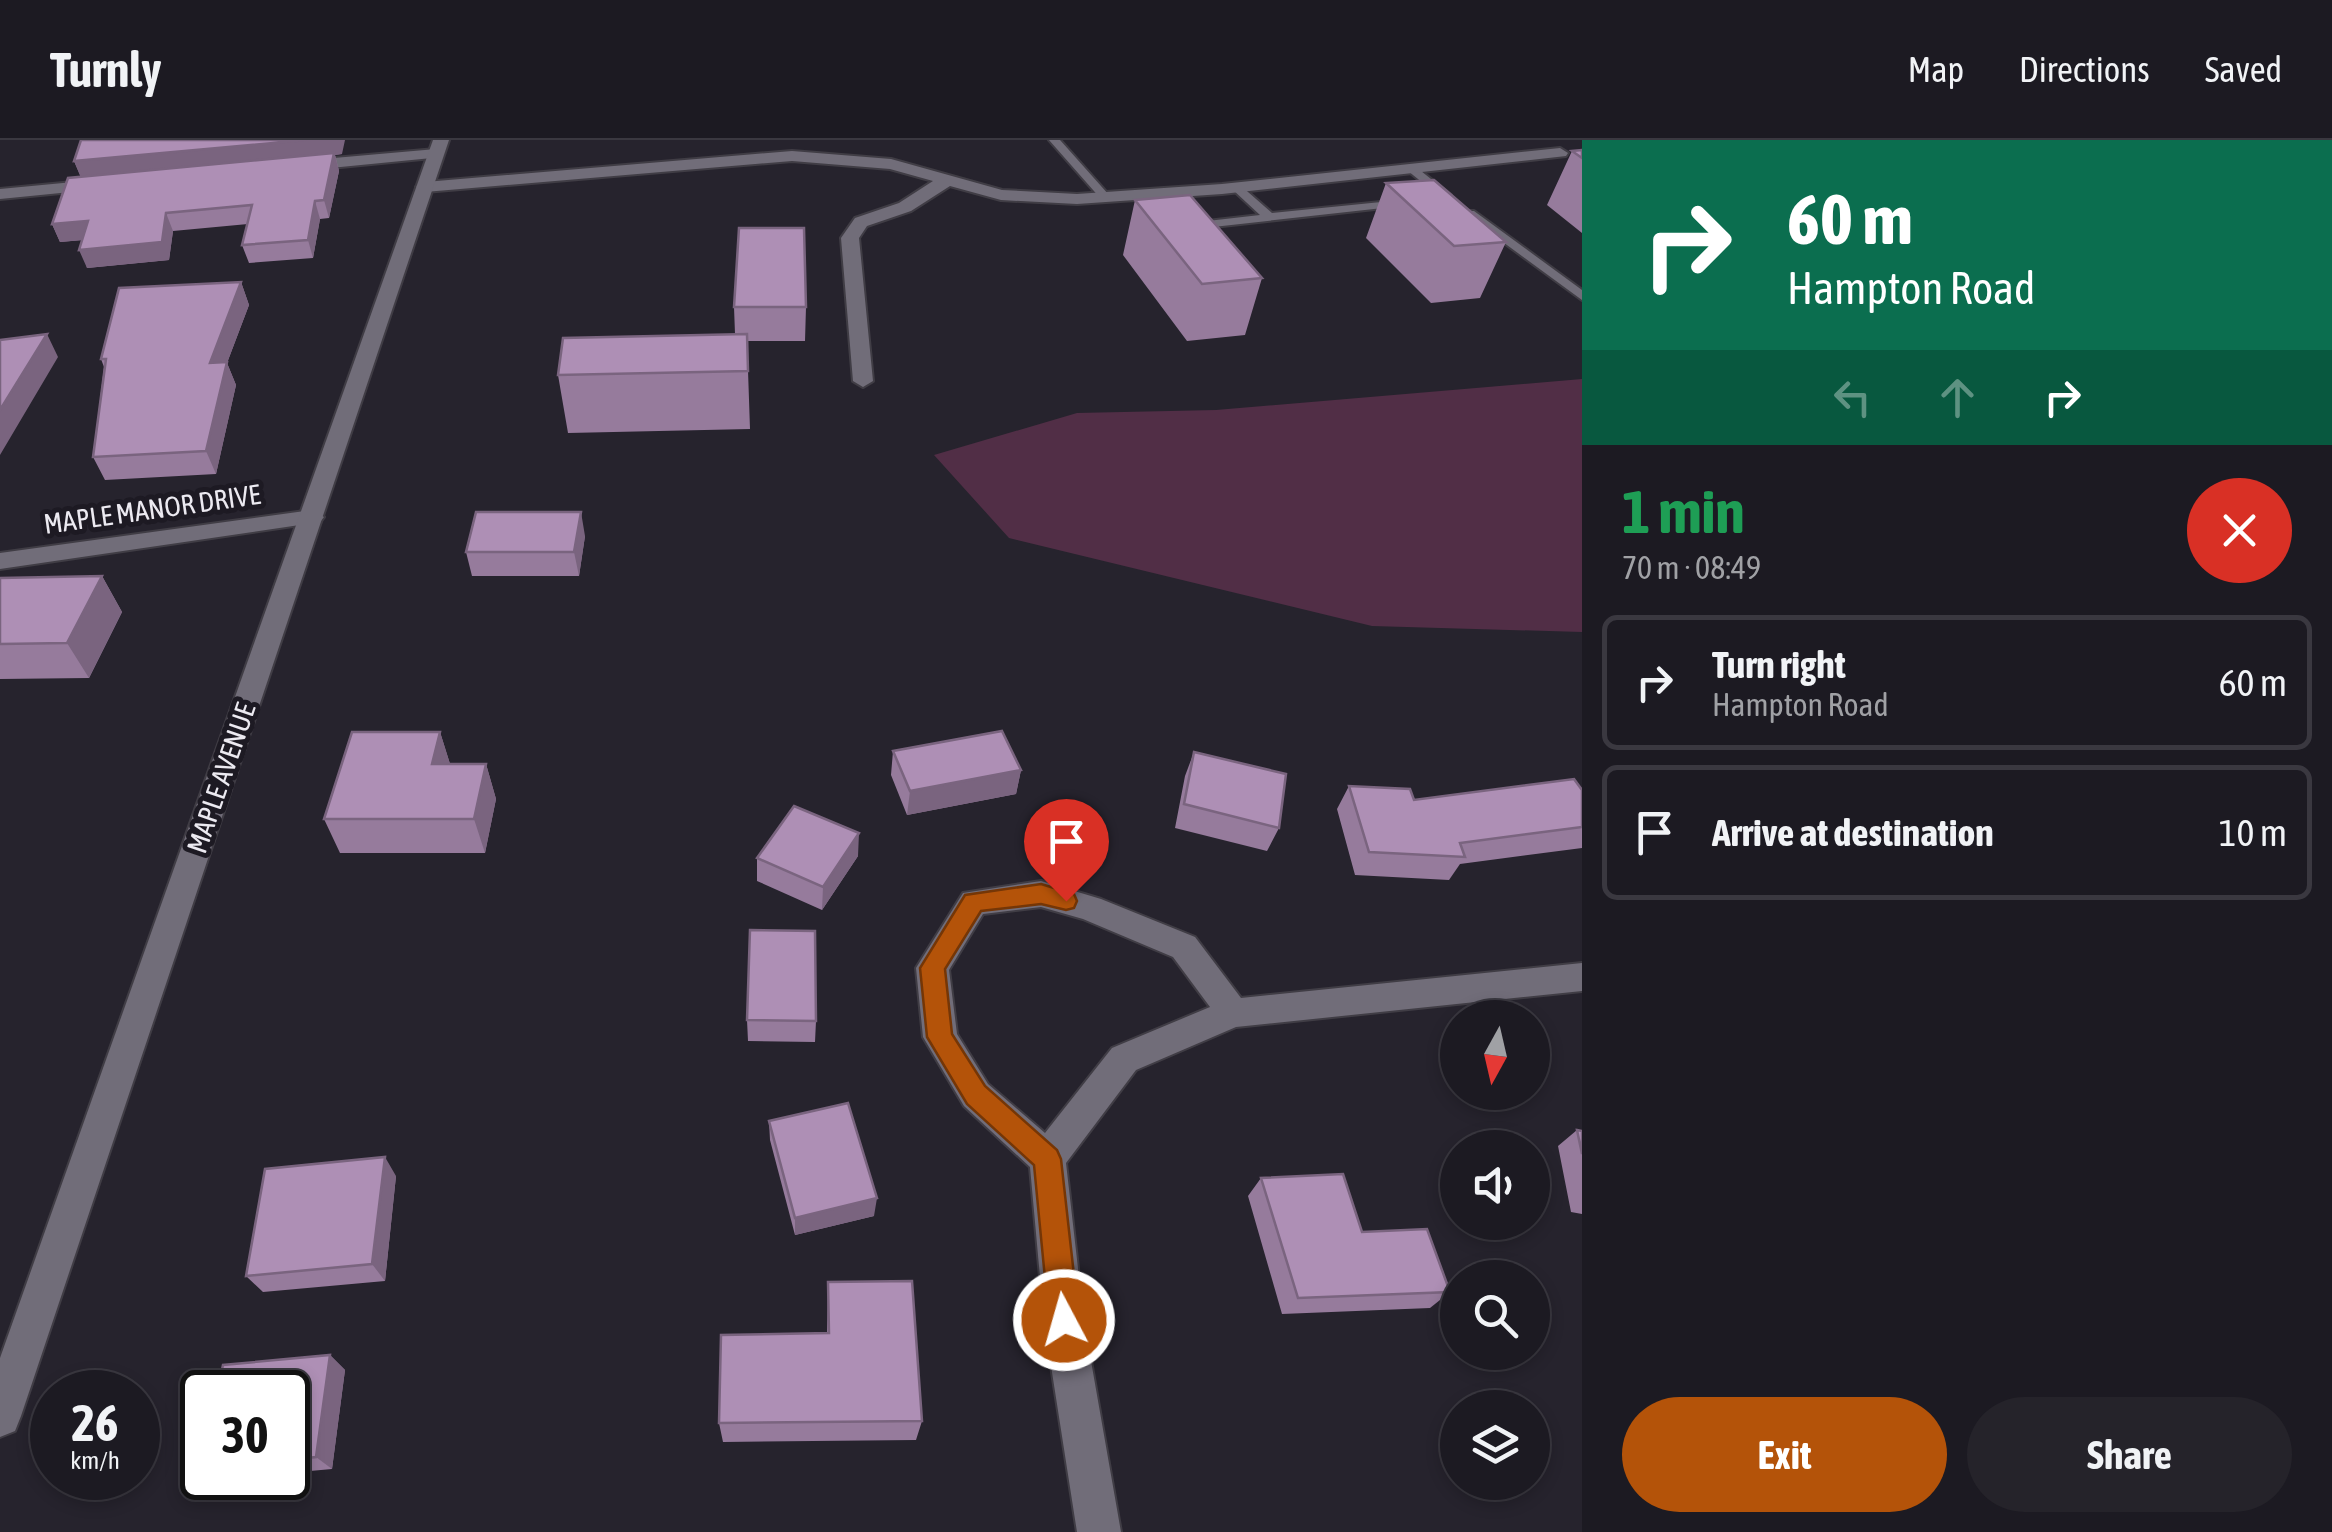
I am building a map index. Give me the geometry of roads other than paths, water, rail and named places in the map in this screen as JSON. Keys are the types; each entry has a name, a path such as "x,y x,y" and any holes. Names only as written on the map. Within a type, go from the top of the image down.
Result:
{"street":[{"path":"272,169 439,147"},
{"name":"MAPLE AVENUE","path":"0,1416 439,147"},
{"path":"425,186 792,156 892,164 1000,195 1106,196 1236,188 1560,153"},
{"path":"863,380 850,238 861,222 905,208 947,180"},
{"path":"0,194 116,183"},
{"name":"MAPLE MANOR DRIVE","path":"0,561 312,517"},
{"path":"1099,1532 1064,1320 1047,1159 976,1095 940,1037 932,968 974,902 1041,894 1123,921 1184,948 1233,1014"},
{"path":"1047,1159 1124,1058 1233,1014 1582,977"}],"lane":[{"path":"1054,140 1106,196"},
{"path":"1412,169 1582,296"},
{"path":"1236,188 1268,217"},
{"path":"1431,200 1449,198"},
{"path":"1183,228 1413,202"}]}
